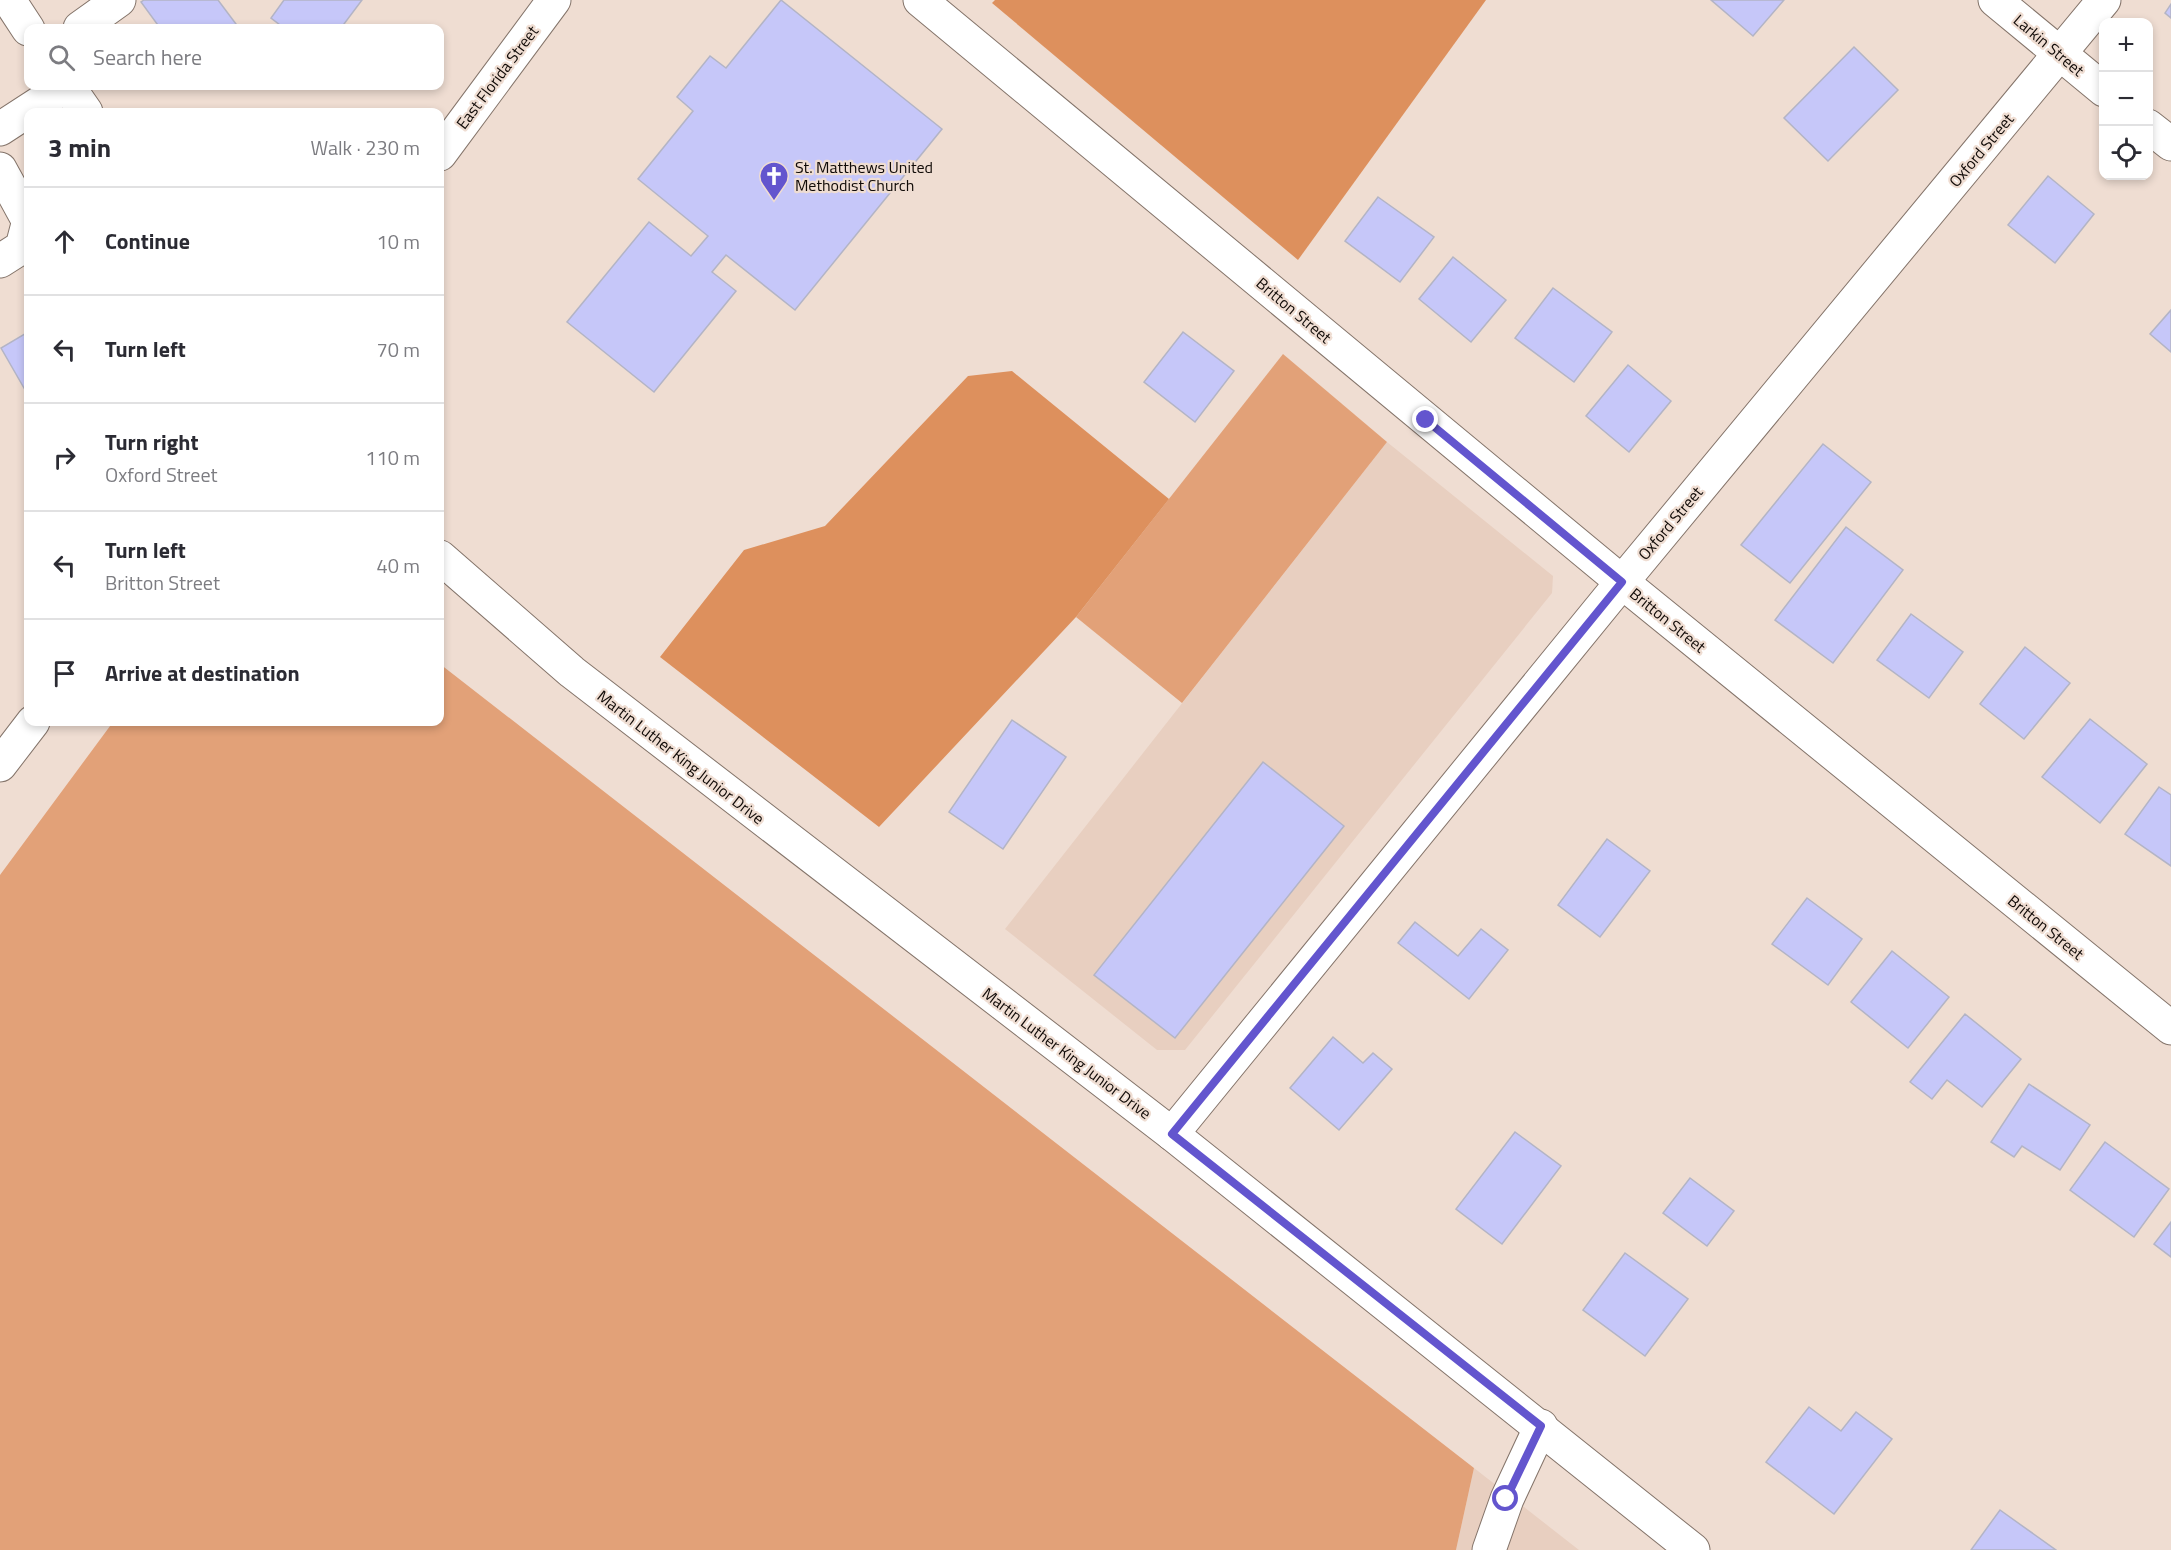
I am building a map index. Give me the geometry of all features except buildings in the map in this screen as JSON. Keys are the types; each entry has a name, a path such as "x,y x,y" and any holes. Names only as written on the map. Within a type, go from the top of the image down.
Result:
{"street":[{"path":"9,0 25,24"},
{"path":"86,24 120,0"},
{"name":"East Florida Street","path":"444,149 554,0"},
{"name":"Britton Street","path":"920,0 1622,582 2171,1028"},
{"name":"Larkin Street","path":"1995,0 2099,87"},
{"name":"Oxford Street","path":"1172,1134 1622,582 2104,0"},
{"path":"33,108 61,90"},
{"path":"70,90 83,108"},
{"path":"0,129 24,114"},
{"path":"2153,130 2171,144"},
{"path":"0,169 24,214"},
{"path":"0,261 22,247 24,239"},
{"name":"Martin Luther King Junior Drive","path":"444,560 625,715 1172,1134 1541,1426 1693,1550"},
{"path":"0,765 30,726"},
{"path":"1496,1546 1506,1499 1541,1426"}],"shaded area":[{"path":"995,0 1486,0 1298,260 992,3"},
{"path":"1283,354 1387,442 1182,703 1076,617"},
{"path":"1012,371 1169,499 1076,617 879,827 660,657 744,550 825,526 968,376"},
{"path":"1387,442 1553,576 1552,593 1185,1050 1157,1050 1005,929"},
{"path":"444,667 1474,1468 1456,1550 0,1550 0,875 110,726 444,726"},
{"path":"1474,1468 1579,1550 1456,1550"}],"place":[{"name":"St. Matthews United Methodist Church","path":"774,202"}],"route":[{"path":"1426,420 1622,582 1172,1134 1541,1426 1506,1499"}]}
